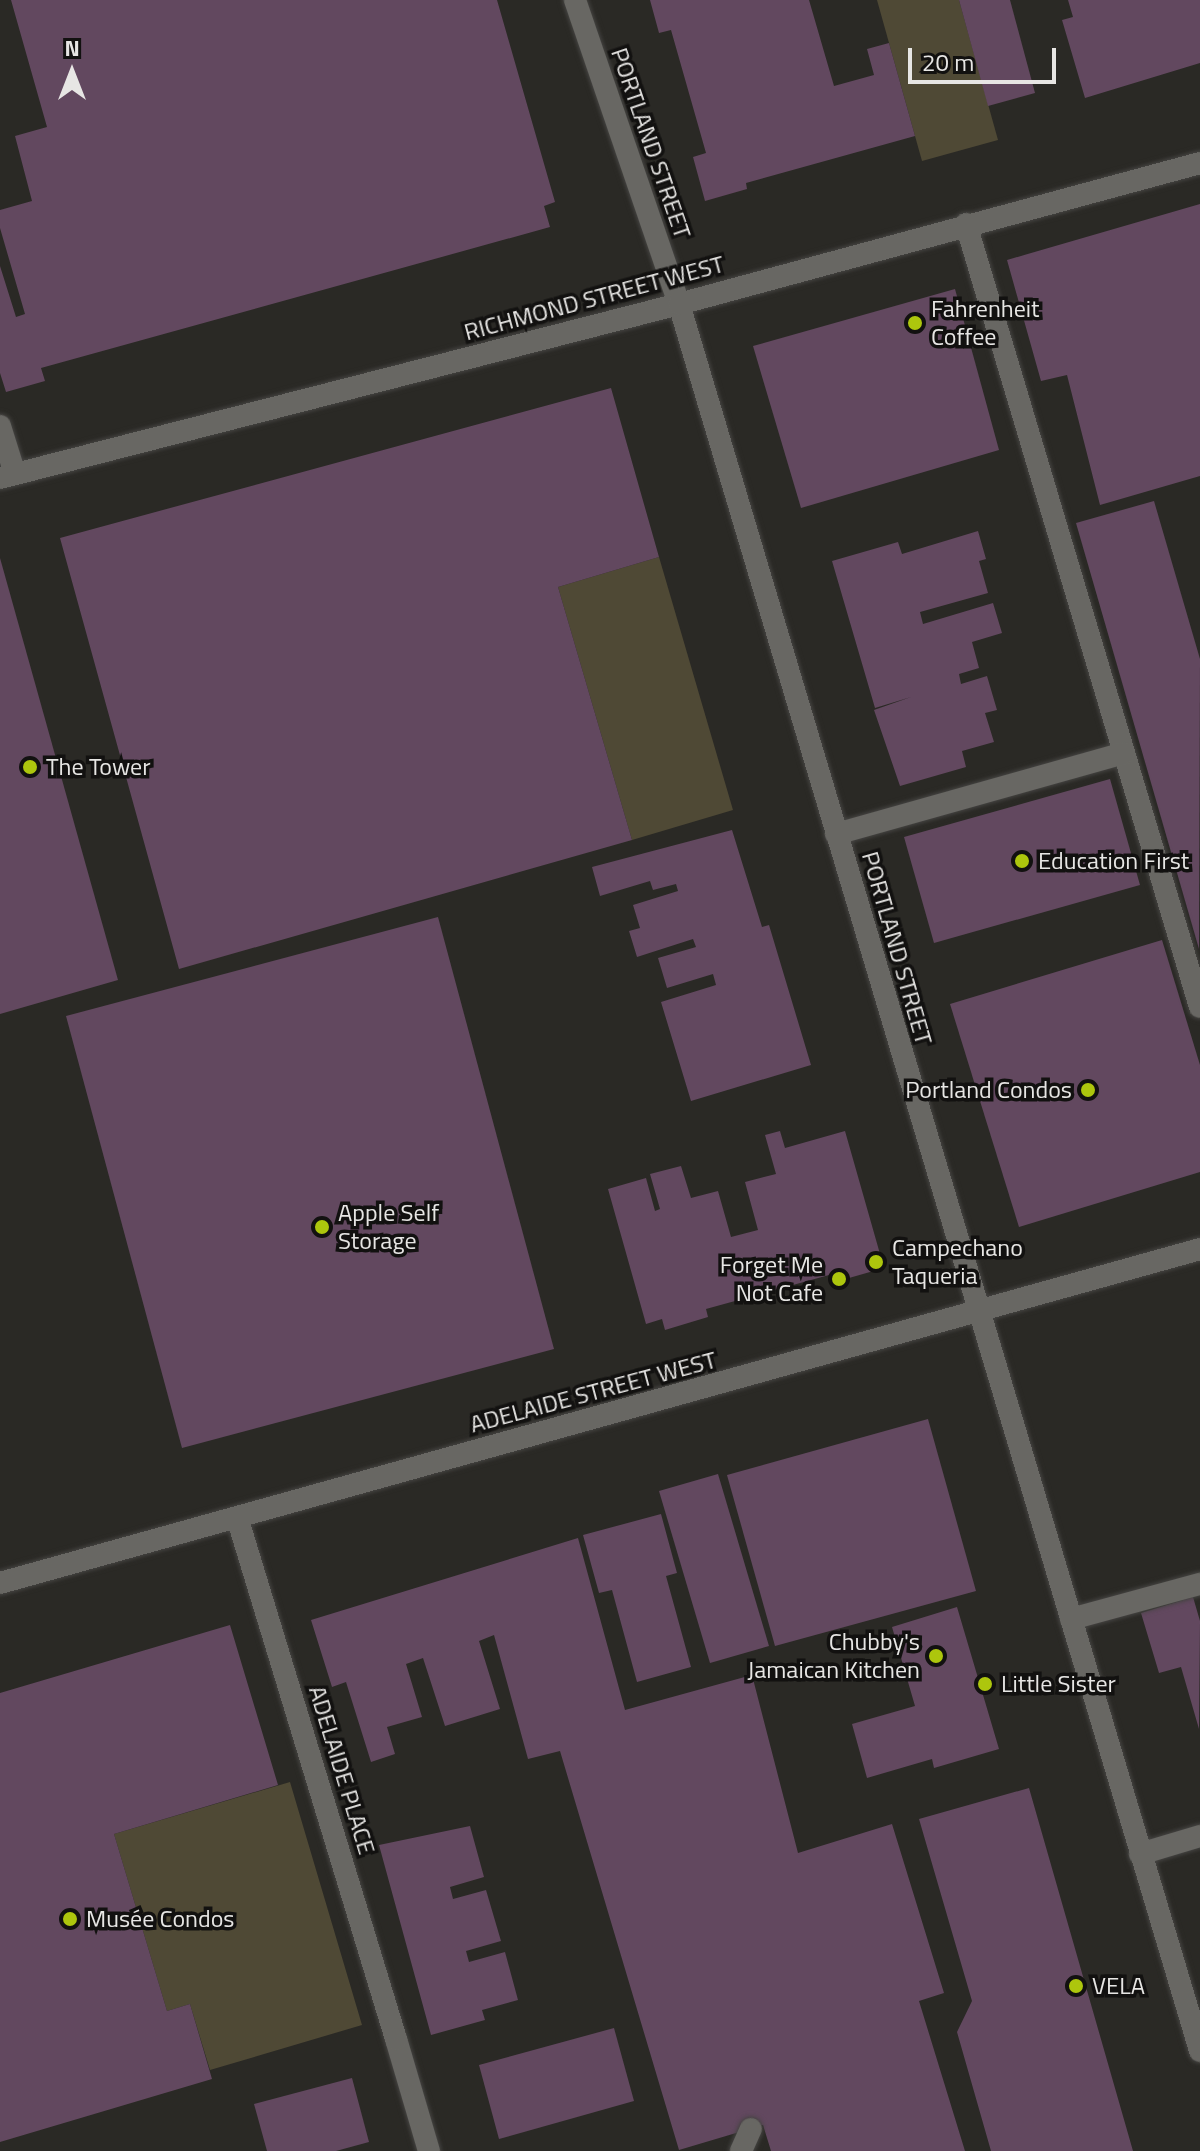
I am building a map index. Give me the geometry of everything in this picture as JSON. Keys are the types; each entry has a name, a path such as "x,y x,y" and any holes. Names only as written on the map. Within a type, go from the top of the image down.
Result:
{"street":[{"name":"PORTLAND STREET","path":"575,0 679,304 1200,2051"},
{"name":"RICHMOND STREET WEST","path":"7,476 679,304 1200,163"},
{"path":"966,224 1200,1007"},
{"path":"0,426 7,476"},
{"path":"836,834 1124,753"},
{"name":"ADELAIDE STREET WEST","path":"0,1583 1200,1249"},
{"name":"ADELAIDE PLACE","path":"237,1517 429,2151"},
{"path":"1071,1619 1200,1584"},
{"path":"1140,1854 1200,1836"},
{"path":"741,2151 751,2129"}],"shaded area":[{"path":"877,0 959,0 998,140 922,161"},
{"path":"659,557 733,810 632,840 558,587"},
{"path":"290,1782 362,2025 210,2070 190,2004 167,2011 114,1834"}],"building":[{"path":"11,0 497,0 555,202 544,206 550,227 41,368 45,381 6,392 0,373 0,266 16,317 25,314 0,228 0,210 32,201 15,136 47,127"},
{"path":"650,0 809,0 834,86 874,75 867,49 889,43 915,136 746,183 747,189 705,201 693,157 706,153 671,30 659,33"},
{"path":"959,0 1010,0 1035,93 988,106"},
{"path":"1068,0 1200,0 1200,63 1085,98 1062,20 1073,17"},
{"path":"1200,204 1200,476 1100,505 1067,375 1041,381 1007,260"},
{"path":"955,289 999,450 801,508 753,346"},
{"path":"611,388 659,557 558,587 632,840 179,969 60,538"},
{"path":"1154,501 1200,659 1199,949 1076,523"},
{"path":"978,531 986,559 979,561 988,593 920,612 923,624 993,603 1002,633 972,642 979,668 959,674 961,684 987,676 997,710 985,713 994,742 962,751 966,767 900,786 874,710 911,697 875,708 832,561 898,542 902,554"},
{"name":"The Tower","path":"0,558 118,980 0,1014"},
{"name":"Education First","path":"1110,779 1140,885 934,943 904,837"},
{"path":"732,830 762,927 769,925 811,1065 691,1101 661,1002 716,985 713,974 667,988 658,958 696,947 693,939 637,957 629,931 640,928 633,905 678,891 676,884 653,890 650,881 600,896 592,867"},
{"name":"Apple Self Storage","path":"438,917 554,1349 182,1448 66,1016"},
{"name":"Portland Condos","path":"1162,940 1200,1065 1200,1172 1019,1227 950,1004"},
{"path":"780,1131 785,1148 845,1131 884,1268 842,1280 840,1272 706,1309 708,1317 665,1330 662,1319 646,1324 608,1189 646,1178 655,1211 660,1209 650,1174 681,1166 691,1198 718,1191 731,1237 758,1230 745,1182 776,1174 765,1135"},
{"path":"928,1419 976,1591 775,1646 727,1475"},
{"path":"718,1474 769,1646 710,1663 659,1491"},
{"path":"661,1514 677,1573 666,1576 691,1667 637,1682 612,1590 599,1593 583,1535"},
{"path":"578,1538 625,1710 752,1675 798,1853 892,1824 944,1993 919,2001 965,2151 771,2151 763,2125 679,2150 560,1751 528,1759 494,1635 479,1641 500,1709 445,1726 423,1658 406,1664 422,1717 387,1727 395,1754 371,1762 346,1682 332,1687 311,1620"},
{"path":"1193,1597 1200,1621 1199,1729 1181,1667 1159,1673 1141,1613"},
{"path":"957,1607 999,1749 934,1768 932,1759 867,1778 852,1724 915,1706 892,1627"},
{"name":"Musée Condos","path":"230,1625 278,1785 114,1834 167,2011 190,2004 212,2079 0,2142 0,1693"},
{"path":"1029,1788 1133,2151 991,2151 957,2032 972,2001 919,1819"},
{"path":"470,1826 484,1877 450,1887 453,1899 486,1890 501,1941 466,1951 469,1962 505,1952 518,2000 482,2010 485,2020 431,2035 379,1845"},
{"path":"614,2028 634,2101 499,2139 479,2065"},
{"path":"352,2078 369,2142 336,2151 267,2151 254,2104"}],"place":[{"name":"Fahrenheit Coffee","path":"915,323"},
{"name":"The Tower","path":"30,767"},
{"name":"Education First","path":"1022,861"},
{"name":"Portland Condos","path":"1088,1090"},
{"name":"Apple Self Storage","path":"322,1227"},
{"name":"Campechano Taqueria","path":"876,1262"},
{"name":"Forget Me Not Cafe","path":"839,1279"},
{"name":"Chubby's Jamaican Kitchen","path":"936,1656"},
{"name":"Little Sister","path":"985,1684"},
{"name":"Musée Condos","path":"70,1919"},
{"name":"VELA","path":"1076,1986"}]}
